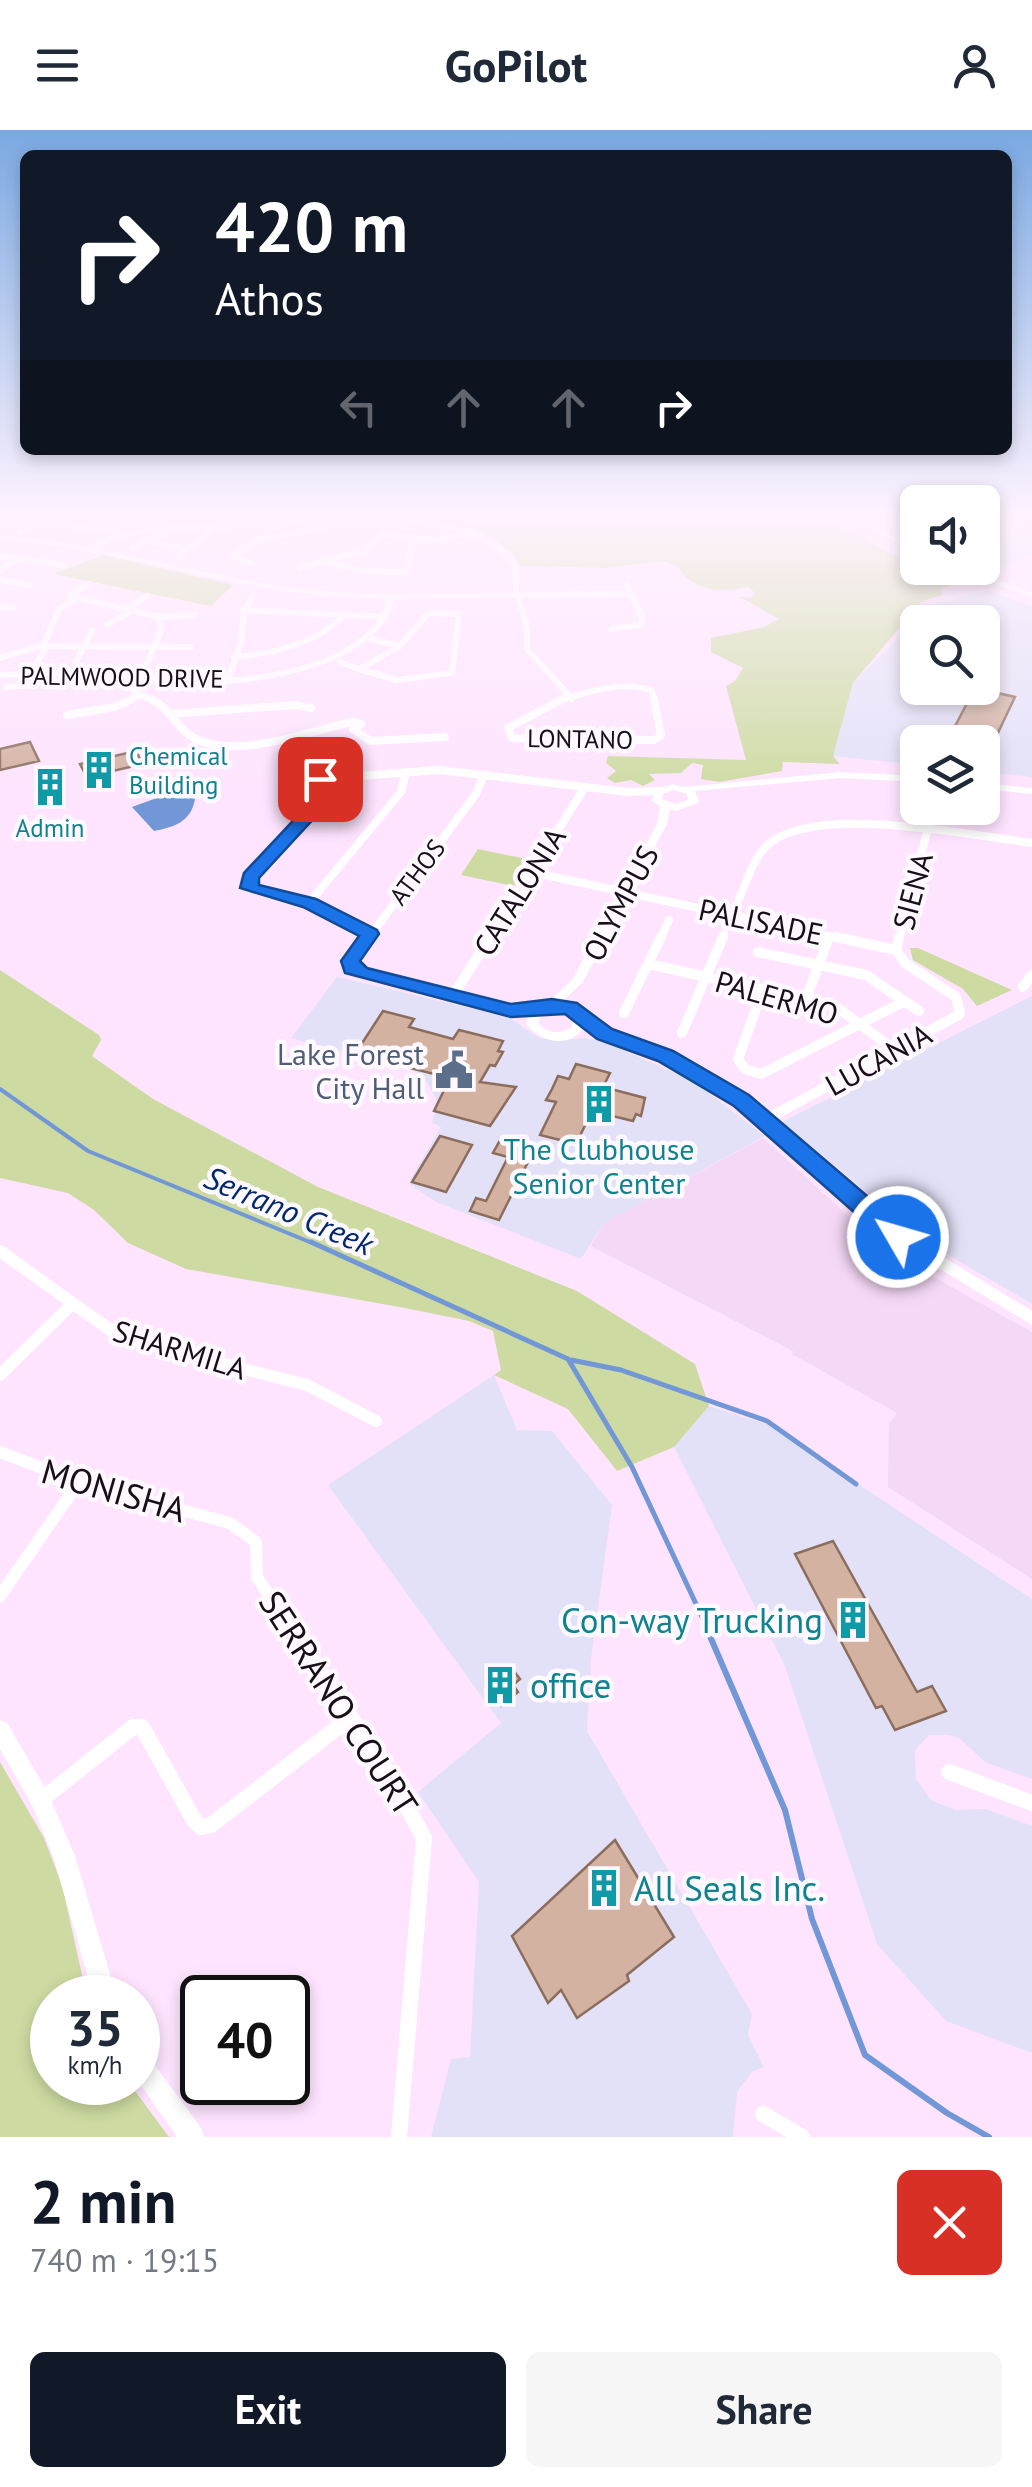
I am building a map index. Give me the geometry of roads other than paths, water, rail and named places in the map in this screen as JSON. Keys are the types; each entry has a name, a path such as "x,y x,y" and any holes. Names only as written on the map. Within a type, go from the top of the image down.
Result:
{"street":[{"path":"36,664 60,609"},
{"path":"123,609 161,617 194,616"},
{"name":"PALMWOOD DRIVE","path":"5,675 87,673 228,680 313,664 366,638 388,609"},
{"path":"523,609 528,619 528,649 572,698"},
{"path":"611,628 641,624 637,609"},
{"path":"107,625 129,610"},
{"path":"228,680 240,645 242,610 385,617"},
{"path":"340,662 359,669 402,680 454,672 454,633 460,614 428,613 400,646 359,669"},
{"path":"234,657 286,651 324,635 346,615"},
{"path":"147,664 161,617"},
{"path":"76,662 92,631"},
{"path":"366,638 400,646"},
{"path":"0,658 45,646 192,647"},
{"path":"0,695 6,687 5,675"},
{"path":"138,678 132,687 140,696 160,703 193,739 226,746 351,727 370,742 444,737"},
{"path":"6,687 34,685"},
{"name":"LONTANO","path":"646,688 652,691 661,735 654,740 624,742 512,738 508,728 523,716 572,698 615,689 646,688"},
{"path":"67,715 116,707 140,696"},
{"path":"170,714 299,705 311,708"},
{"path":"370,934 309,903 249,888 248,881 311,812 320,779 439,770 628,792 682,808"},
{"path":"309,903 401,792 406,772"},
{"name":"ATHOS","path":"352,968 350,961 476,794 484,774"},
{"path":"660,799 686,789 841,775 900,779"},
{"name":"CATALONIA","path":"452,996 585,786"},
{"path":"686,789 694,795 694,801 736,787"},
{"path":"1000,788 1032,791"},
{"name":"OLYMPUS","path":"660,799 662,824"},
{"name":"OLYMPUS","path":"546,1007 578,982 662,824 694,801"},
{"path":"739,899 764,848 794,830 835,824 1032,843"},
{"name":"SIENA","path":"896,950 927,832"},
{"name":"PALISADE","path":"531,872 896,950"},
{"path":"624,1013 669,920"},
{"path":"682,1033 724,934"},
{"path":"806,999 829,936"},
{"name":"LUCANIA","path":"765,1120 960,1014 956,997 905,963 896,950"},
{"path":"758,952 866,975 919,1011"},
{"name":"PALERMO","path":"648,964 835,1006 895,1050"},
{"path":"352,968 511,1010 546,1007 578,1015 605,1034 665,1056 704,1076 765,1120 898,1237 1032,1320"},
{"path":"1023,988 1032,975"},
{"name":"OLYMPUS","path":"578,982 578,1015"},
{"path":"764,989 738,1059 750,1072 768,1073 905,1001"},
{"path":"532,1024 546,1007"},
{"path":"511,1010 549,1036 605,1034"},
{"path":"573,1034 578,1015"},
{"name":"SHARMILA","path":"0,1251 16,1259 69,1307 110,1330 152,1347 308,1385 376,1420"},
{"path":"0,1374 69,1307"},
{"name":"MONISHA","path":"0,1452 79,1482 230,1523"},
{"path":"0,1596 79,1482"},
{"name":"SERRANO COURT","path":"230,1523 256,1542 256,1577 390,1776 424,1838 399,2137"},
{"path":"41,1800 133,1727 142,1727 194,1820 201,1827 211,1826 350,1718"},
{"path":"0,1730 41,1800 64,1856 99,1975"},
{"path":"949,1772 1032,1803"},
{"path":"160,2092 192,2137"},
{"path":"763,2114 802,2137"}],"water":[{"path":"176,791 187,792 195,799 186,818 168,828 154,831 132,807"}],"waterway":[{"name":"Serrano Creek","path":"0,1089 88,1151 317,1245"},
{"name":"Serrano Creek","path":"311,1242 568,1359 632,1467 711,1636"},
{"name":"Serrano Creek","path":"571,1360 621,1370 767,1421 856,1484"},
{"name":"Serrano Creek","path":"709,1634 785,1810 812,1919 865,2055 947,2113 989,2137"}],"place":[{"name":"Chemical Building","path":"99,770"},
{"name":"Admin","path":"50,787"},
{"name":"Lake Forest City Hall","path":"454,1070"},
{"name":"The Clubhouse Senior Center","path":"599,1104"},
{"name":"Con-way Trucking","path":"853,1620"},
{"name":"office","path":"500,1685"},
{"name":"All Seals Inc.","path":"604,1888"}]}
